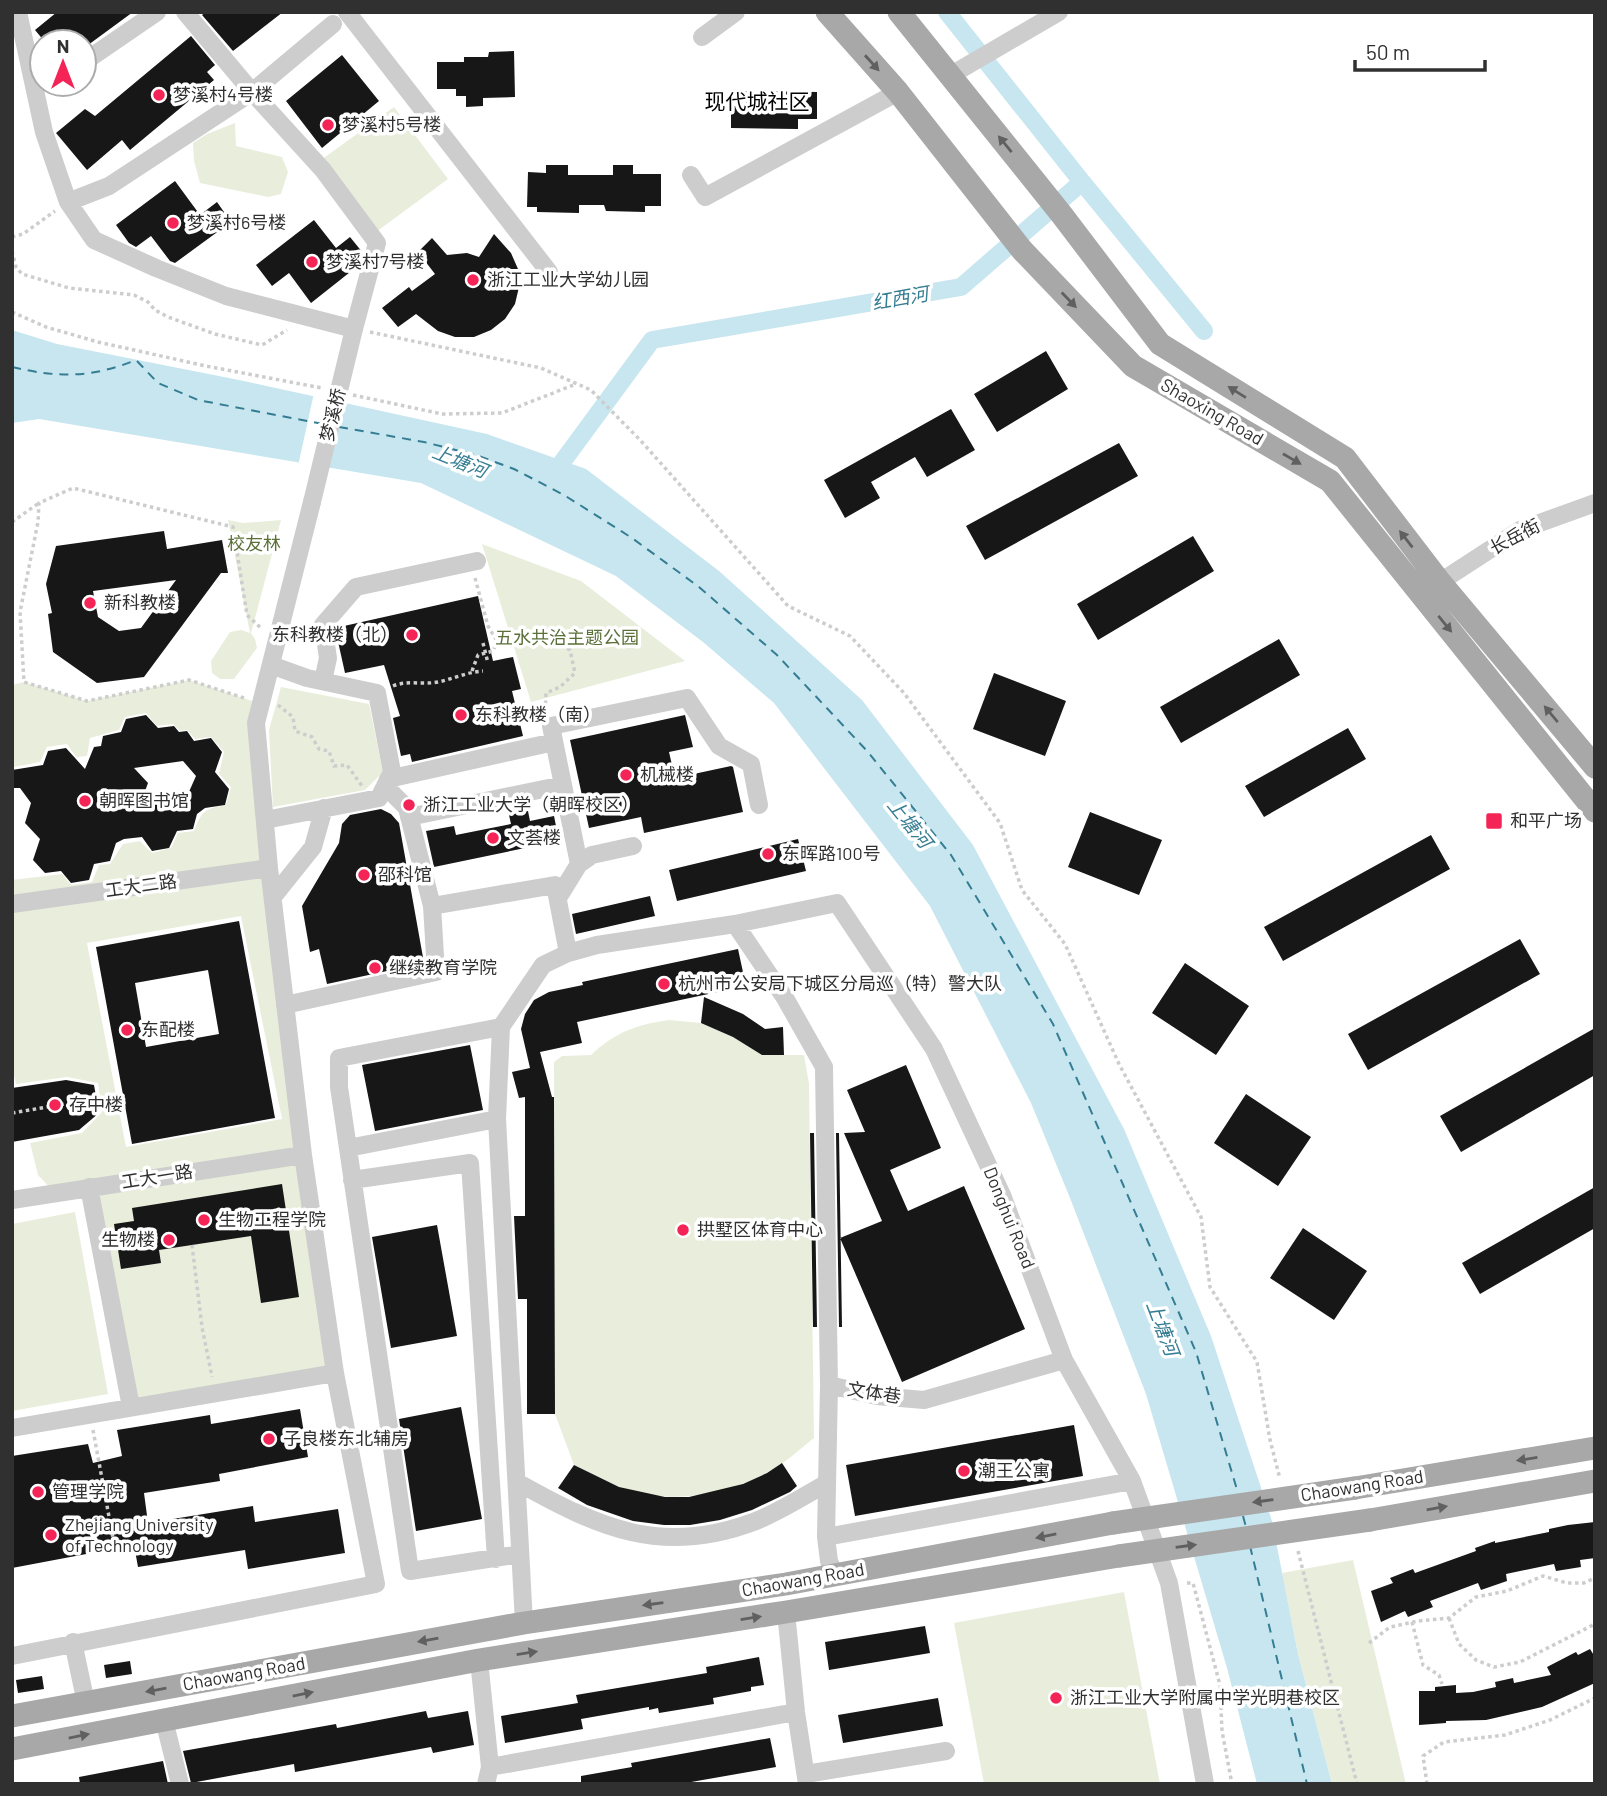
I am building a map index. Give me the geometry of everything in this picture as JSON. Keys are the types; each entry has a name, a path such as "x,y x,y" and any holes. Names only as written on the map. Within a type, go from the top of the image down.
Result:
{"main road":[{"name":"Shaoxing Road","path":"827,12 898,92 1022,250 1133,366 1330,481 1595,811"},
{"name":"Shaoxing Road","path":"899,12 1048,197 1160,344 1345,458 1440,582 1595,767"},
{"name":"Chaowang Road","path":"12,1716 524,1623 835,1575 1113,1523 1355,1488 1595,1448"},
{"name":"Chaowang Road","path":"12,1749 479,1660 1119,1556 1370,1520 1595,1481"}],"street":[{"path":"18,12 28,43"},
{"path":"98,52 157,12"},
{"path":"185,12 252,92"},
{"path":"347,12 548,272"},
{"path":"702,37 736,12"},
{"path":"951,75 1059,12"},
{"path":"68,202 109,186 252,92 333,24"},
{"name":"梦溪桥","path":"73,1643 376,1584 335,1373 303,1155 256,723 377,243 323,170 252,92"},
{"path":"691,175 705,197 898,92"},
{"path":"43,98 44,132 68,202 94,240 226,296 354,329"},
{"name":"长岳街","path":"1440,582 1520,530 1595,503"},
{"path":"323,681 328,658 323,625 356,587 474,562"},
{"path":"265,820 379,797 392,772 377,693 306,678 271,665"},
{"path":"387,782 687,698 719,746 751,764 759,805"},
{"path":"553,734 579,864"},
{"path":"285,1005 436,972 432,906 407,808 387,782"},
{"path":"409,817 563,785"},
{"path":"273,897 313,847 324,808"},
{"path":"558,898 579,864 592,855 633,846"},
{"name":"工大二路","path":"12,904 270,868"},
{"path":"432,906 555,885 568,953"},
{"name":"Donghui Road","path":"501,1027 543,965 568,953 597,945 735,924 836,903 934,1049 1002,1195 1064,1360 1132,1481 1169,1583 1205,1784"},
{"path":"735,924 785,998 824,1067 829,1385"},
{"path":"520,1555 410,1571 339,1087 339,1058 501,1027 497,1119 524,1623"},
{"path":"348,1148 497,1119"},
{"name":"工大一路","path":"12,1200 303,1155"},
{"path":"352,1180 470,1163 496,1559"},
{"path":"89,1187 131,1407"},
{"name":"文体巷","path":"835,1575 829,1561 826,1537 829,1385 877,1396 924,1400 1064,1360"},
{"path":"12,1428 335,1373"},
{"path":"826,1537 1132,1481"},
{"path":"517,1482 576,1514 606,1526 635,1534 662,1537 691,1537 757,1521 827,1483"},
{"path":"786,1612 796,1712 807,1779 946,1751"},
{"path":"12,1656 73,1643 86,1703"},
{"path":"479,1660 488,1775 796,1712"},
{"path":"164,1720 180,1784"}],"path":[{"path":"12,237 23,234 68,202"},
{"path":"12,251 16,267 22,274 69,288 134,295 168,317 240,341 262,345 282,334 301,315"},
{"path":"12,312 46,327 98,342 330,390"},
{"path":"354,329 541,369 591,390 788,606 850,636 904,693 1000,823 1022,890 1065,944 1119,1063 1201,1217 1210,1286 1257,1362 1270,1440 1282,1489"},
{"path":"341,392 442,414 502,413 576,384"},
{"path":"12,522 39,503 73,488 233,527 247,615 277,642"},
{"path":"39,503 38,522 20,612 24,682 87,701 189,680 263,698 293,717 295,731 312,737 319,748 329,751 334,766 347,765 370,799"},
{"path":"474,562 488,626 497,641"},
{"path":"497,641 551,639 570,650 575,673 561,687 545,693 544,710 553,734"},
{"path":"472,672 478,655 493,651 497,641"},
{"path":"483,643 488,663"},
{"path":"377,693 399,684 436,683 483,671"},
{"path":"516,710 524,709 553,734"},
{"path":"12,1113 123,1094"},
{"path":"192,1245 202,1327 215,1393"},
{"path":"90,1415 114,1549"},
{"path":"1298,1550 1357,1784"},
{"path":"1368,1643 1390,1627 1449,1618 1476,1597 1507,1591 1543,1576 1566,1583 1584,1583 1595,1578"},
{"path":"1169,1583 1193,1583 1220,1685 1222,1731 1233,1784"},
{"path":"1449,1618 1459,1644 1476,1660 1494,1667 1520,1662 1595,1624"},
{"path":"1412,1622 1423,1665 1439,1675 1442,1684"},
{"path":"1427,1784 1423,1756 1444,1742 1505,1735 1550,1720 1595,1698"}],"green space":[{"path":"394,107 448,179 376,232 321,160"},
{"path":"235,123 236,146 282,157 288,172 281,194 268,197 200,183 194,161 193,143 207,134"},
{"name":"校友林","path":"228,520 243,523 281,520 251,633 257,648 234,679 220,679 212,673 211,661 230,632 241,630 250,633"},
{"name":"五水共治主题公园","path":"482,544 581,581 685,661 531,702"},
{"path":"189,680 261,704 256,723 335,1373 131,1407 89,1187 55,1193 38,1175 30,1143 82,1133 102,1112 98,1083 67,1077 16,1084 12,1067 12,880 62,874 71,885 92,882 99,865 110,864 123,844 140,841 152,853 171,848 178,833 194,831 205,812 226,805 231,787 219,774 224,752 211,737 195,739 187,730 180,731 173,724 157,726 146,713 125,717 119,730 90,738 87,756 76,757 67,744 47,747 40,762 14,767 12,685 24,682 87,701","holes":["241,916 282,1119 126,1147 87,943"]},
{"path":"281,687 369,704 383,772 365,790 273,807 269,730"},
{"name":"拱墅区体育中心","path":"669,1020 701,1023 718,1029 762,1055 804,1055 809,1084 814,1438 779,1465 749,1481 713,1493 675,1497 637,1493 607,1482 574,1465 555,1414 554,1062 562,1056 591,1055 627,1031"},
{"path":"75,1212 108,1394 12,1411 12,1224"},
{"path":"1353,1560 1406,1784 1332,1784 1298,1654 1282,1573"},
{"name":"浙江工业大学附属中学光明巷校区","path":"1124,1592 1160,1784 984,1784 954,1623"}],"water":[{"name":"上塘河","path":"12,330 57,344 487,434 586,469 719,571 862,700 973,845 1124,1129 1211,1336 1272,1521 1298,1654 1332,1784 1257,1784 1227,1668 1146,1394 1031,1103 930,906 774,703 703,642 616,576 421,483 39,419 12,423"}],"pier":[{"path":"314,393 344,400 327,471 298,466"}],"building":[{"path":"57,12 133,12 98,38 98,28 37,28"},
{"path":"206,12 283,12 233,51 202,15"},
{"name":"梦溪村4号楼","path":"191,36 215,65 207,72 214,80 130,150 122,140 87,170 56,133 85,109 95,116"},
{"path":"514,51 515,97 483,98 483,106 466,107 466,96 456,96 456,89 437,89 437,62 464,62 464,57 488,57 489,52"},
{"name":"梦溪村5号楼","path":"342,55 379,101 322,148 286,101"},
{"path":"737,91 817,92 817,119 798,119 798,129 731,128 731,106 737,106"},
{"path":"546,165 568,165 568,175 613,175 613,165 633,165 633,174 661,174 661,206 645,206 645,212 606,211 604,205 579,205 579,213 537,212 537,207 527,207 528,172 546,173"},
{"name":"梦溪村6号楼","path":"175,181 200,215 217,202 231,222 175,263 170,261 151,236 136,247 129,243 116,225"},
{"name":"梦溪村7号楼","path":"314,220 336,248 350,237 363,253 359,265 311,303 289,273 272,286 256,265"},
{"name":"浙江工业大学幼儿园","path":"494,234 511,253 518,269 519,287 515,304 505,319 491,330 474,337 455,337 438,331 416,314 398,327 382,308 409,287 412,291 435,274 418,252 432,238 447,255 467,253 479,257"},
{"path":"1046,351 1068,389 997,432 974,394"},
{"path":"951,409 975,450 927,477 915,457 871,482 880,498 845,518 824,480"},
{"path":"1119,443 1138,476 985,560 966,526"},
{"name":"新科教楼","path":"164,531 167,549 222,540 228,573 221,573 144,677 97,683 53,652 48,614 52,613 46,584 56,546","holes":["176,580 141,628 119,631 98,617 93,591"]},
{"path":"1193,536 1214,571 1098,640 1077,604"},
{"path":"478,596 493,661 513,657 521,689 512,691 523,736 412,762 410,754 401,756 393,718 400,716 384,665 345,673 335,628"},
{"path":"1279,639 1300,675 1181,743 1160,707"},
{"path":"994,673 1066,701 1045,756 973,729"},
{"name":"朝晖图书馆","path":"146,715 158,728 174,726 179,732 187,731 194,741 211,738 222,752 215,772 229,789 225,805 205,808 197,814 193,829 177,831 169,848 152,851 142,837 116,843 110,861 94,864 89,880 71,883 61,871 45,873 33,860 40,839 25,823 31,803 20,788 12,788 12,770 43,765 48,751 66,748 85,769 94,747 101,746 103,736 121,732 126,719","holes":["183,761 196,776 188,794 141,802 148,783 134,768"]},
{"name":"机械楼","path":"685,715 693,747 669,752 675,778 733,767 743,812 644,833 641,817 589,828 570,740"},
{"path":"1348,728 1366,759 1264,817 1245,786"},
{"name":"邵科馆","path":"381,809 391,814 399,823 424,963 327,984 319,949 310,952 302,906 339,843 342,824 350,815"},
{"name":"文荟楼","path":"528,811 530,821 554,816 559,841 434,867 426,831 454,826 456,835 511,824 509,815"},
{"path":"1090,812 1162,840 1139,895 1068,867"},
{"path":"1431,835 1450,869 1283,961 1264,927"},
{"name":"东晖路100号","path":"798,839 806,871 677,901 669,870"},
{"path":"650,896 655,916 576,934 572,914"},
{"name":"东配楼","path":"239,921 275,1118 132,1144 96,947","holes":["208,970 219,1034 146,1047 135,983"]},
{"path":"1520,939 1540,974 1368,1070 1348,1034"},
{"path":"738,949 746,986 577,1022 582,1043 540,1052 554,1097 555,1414 527,1414 527,1299 518,1299 514,1216 525,1216 525,1097 519,1098 512,1072 530,1068 521,1029 525,1014 534,1000 549,992 583,985 582,982"},
{"path":"1185,963 1249,1006 1216,1055 1152,1013"},
{"path":"704,997 743,1014 765,1029 783,1027 784,1055 762,1055 733,1037 701,1023"},
{"path":"1595,1028 1595,1075 1461,1152 1440,1116"},
{"path":"470,1045 483,1110 375,1131 362,1065"},
{"path":"906,1065 941,1148 890,1170 908,1211 964,1186 1025,1329 902,1382 840,1238 882,1221 844,1133 865,1132 847,1090"},
{"name":"存中楼","path":"66,1080 94,1085 99,1113 79,1130 12,1142 12,1088"},
{"path":"1246,1094 1311,1137 1278,1186 1214,1143"},
{"path":"810,1133 814,1133 817,1327 813,1327"},
{"path":"836,1133 839,1133 842,1327 839,1327"},
{"name":"生物楼","path":"282,1184 299,1297 261,1303 251,1236 159,1250 161,1263 121,1269 114,1224 134,1221 132,1208"},
{"path":"1595,1187 1595,1228 1480,1294 1462,1263"},
{"path":"437,1225 457,1336 391,1348 372,1237"},
{"path":"1303,1228 1367,1271 1334,1320 1270,1278"},
{"path":"461,1407 482,1519 416,1531 399,1419"},
{"path":"300,1409 308,1457 219,1474 220,1481 144,1493 148,1523 253,1506 255,1522 338,1509 345,1553 248,1569 245,1550 138,1567 134,1545 12,1568 12,1456 88,1444 93,1463 122,1456 117,1430 210,1415 211,1424"},
{"name":"潮王公寓","path":"1074,1425 1083,1476 855,1516 846,1465"},
{"path":"782,1463 797,1486 790,1492 752,1510 720,1520 690,1525 633,1521 587,1505 558,1488 574,1465 619,1487 665,1497 689,1497 743,1484"},
{"path":"1595,1522 1595,1558 1580,1560 1581,1567 1556,1571 1554,1564 1506,1574 1507,1581 1481,1590 1478,1583 1430,1601 1433,1607 1408,1617 1405,1611 1381,1622 1371,1591 1393,1583 1390,1578 1413,1569 1415,1573 1476,1551 1475,1548 1495,1541"},
{"path":"925,1626 930,1653 829,1670 825,1642"},
{"path":"1590,1649 1595,1657 1595,1683 1542,1707 1486,1720 1419,1725 1419,1691 1435,1691 1435,1687 1456,1685 1456,1693 1473,1692 1496,1687 1495,1682 1513,1678 1514,1683 1551,1675 1547,1667 1576,1652 1578,1655"},
{"path":"759,1657 764,1685 751,1687 751,1691 713,1698 714,1704 659,1713 658,1708 649,1710 649,1707 581,1719 583,1729 505,1743 501,1716 578,1703 576,1695 707,1673 706,1667"},
{"path":"130,1661 132,1674 106,1678 104,1665"},
{"path":"42,1676 44,1689 18,1693 16,1680"},
{"path":"938,1698 943,1726 843,1743 838,1715"},
{"path":"426,1711 428,1718 468,1711 474,1745 433,1753 431,1747 295,1772 294,1764 191,1783 183,1751 336,1724 337,1728"},
{"path":"770,1738 776,1767 680,1784 581,1784 581,1776 632,1767 631,1763"},
{"path":"163,1761 168,1784 80,1784 79,1777"}],"waterway":[{"name":"红西河","path":"552,481 563,461 652,340 961,287 1082,182 947,12"},
{"path":"1082,182 1204,331"}],"ferry route":[{"path":"12,367 45,373 75,374 104,370 136,360 158,383 198,400 323,424"},
{"path":"339,427 424,442 476,455 514,469 564,495 632,538 699,587 777,655 868,752 951,855 1053,1024 1196,1352 1238,1493"},
{"path":"1243,1516 1246,1527"},
{"path":"1250,1546 1307,1784"}],"place":[{"name":"梦溪村4号楼","path":"159,95"},
{"name":"梦溪村5号楼","path":"328,125"},
{"name":"梦溪村6号楼","path":"173,223"},
{"name":"梦溪村7号楼","path":"312,262"},
{"name":"浙江工业大学幼儿园","path":"473,280"},
{"name":"新科教楼","path":"90,603"},
{"name":"东科教楼（北）","path":"412,635"},
{"name":"东科教楼（南）","path":"461,715"},
{"name":"机械楼","path":"626,775"},
{"name":"朝晖图书馆","path":"85,801"},
{"name":"浙江工业大学（朝晖校区）","path":"409,805"},
{"name":"和平广场","path":"1494,821"},
{"name":"文荟楼","path":"493,838"},
{"name":"东晖路100号","path":"768,854"},
{"name":"邵科馆","path":"364,875"},
{"name":"继续教育学院","path":"375,968"},
{"name":"杭州市公安局下城区分局巡（特）警大队","path":"664,984"},
{"name":"东配楼","path":"127,1030"},
{"name":"存中楼","path":"55,1105"},
{"name":"生物工程学院","path":"204,1220"},
{"name":"拱墅区体育中心","path":"683,1230"},
{"name":"生物楼","path":"169,1240"},
{"name":"子良楼东北辅房","path":"269,1439"},
{"name":"潮王公寓","path":"964,1471"},
{"name":"管理学院","path":"38,1492"},
{"name":"Zhejiang University of Technology","path":"51,1535"},
{"name":"浙江工业大学附属中学光明巷校区","path":"1056,1698"}],"district":[{"name":"现代城社区","path":"757,102"}]}
